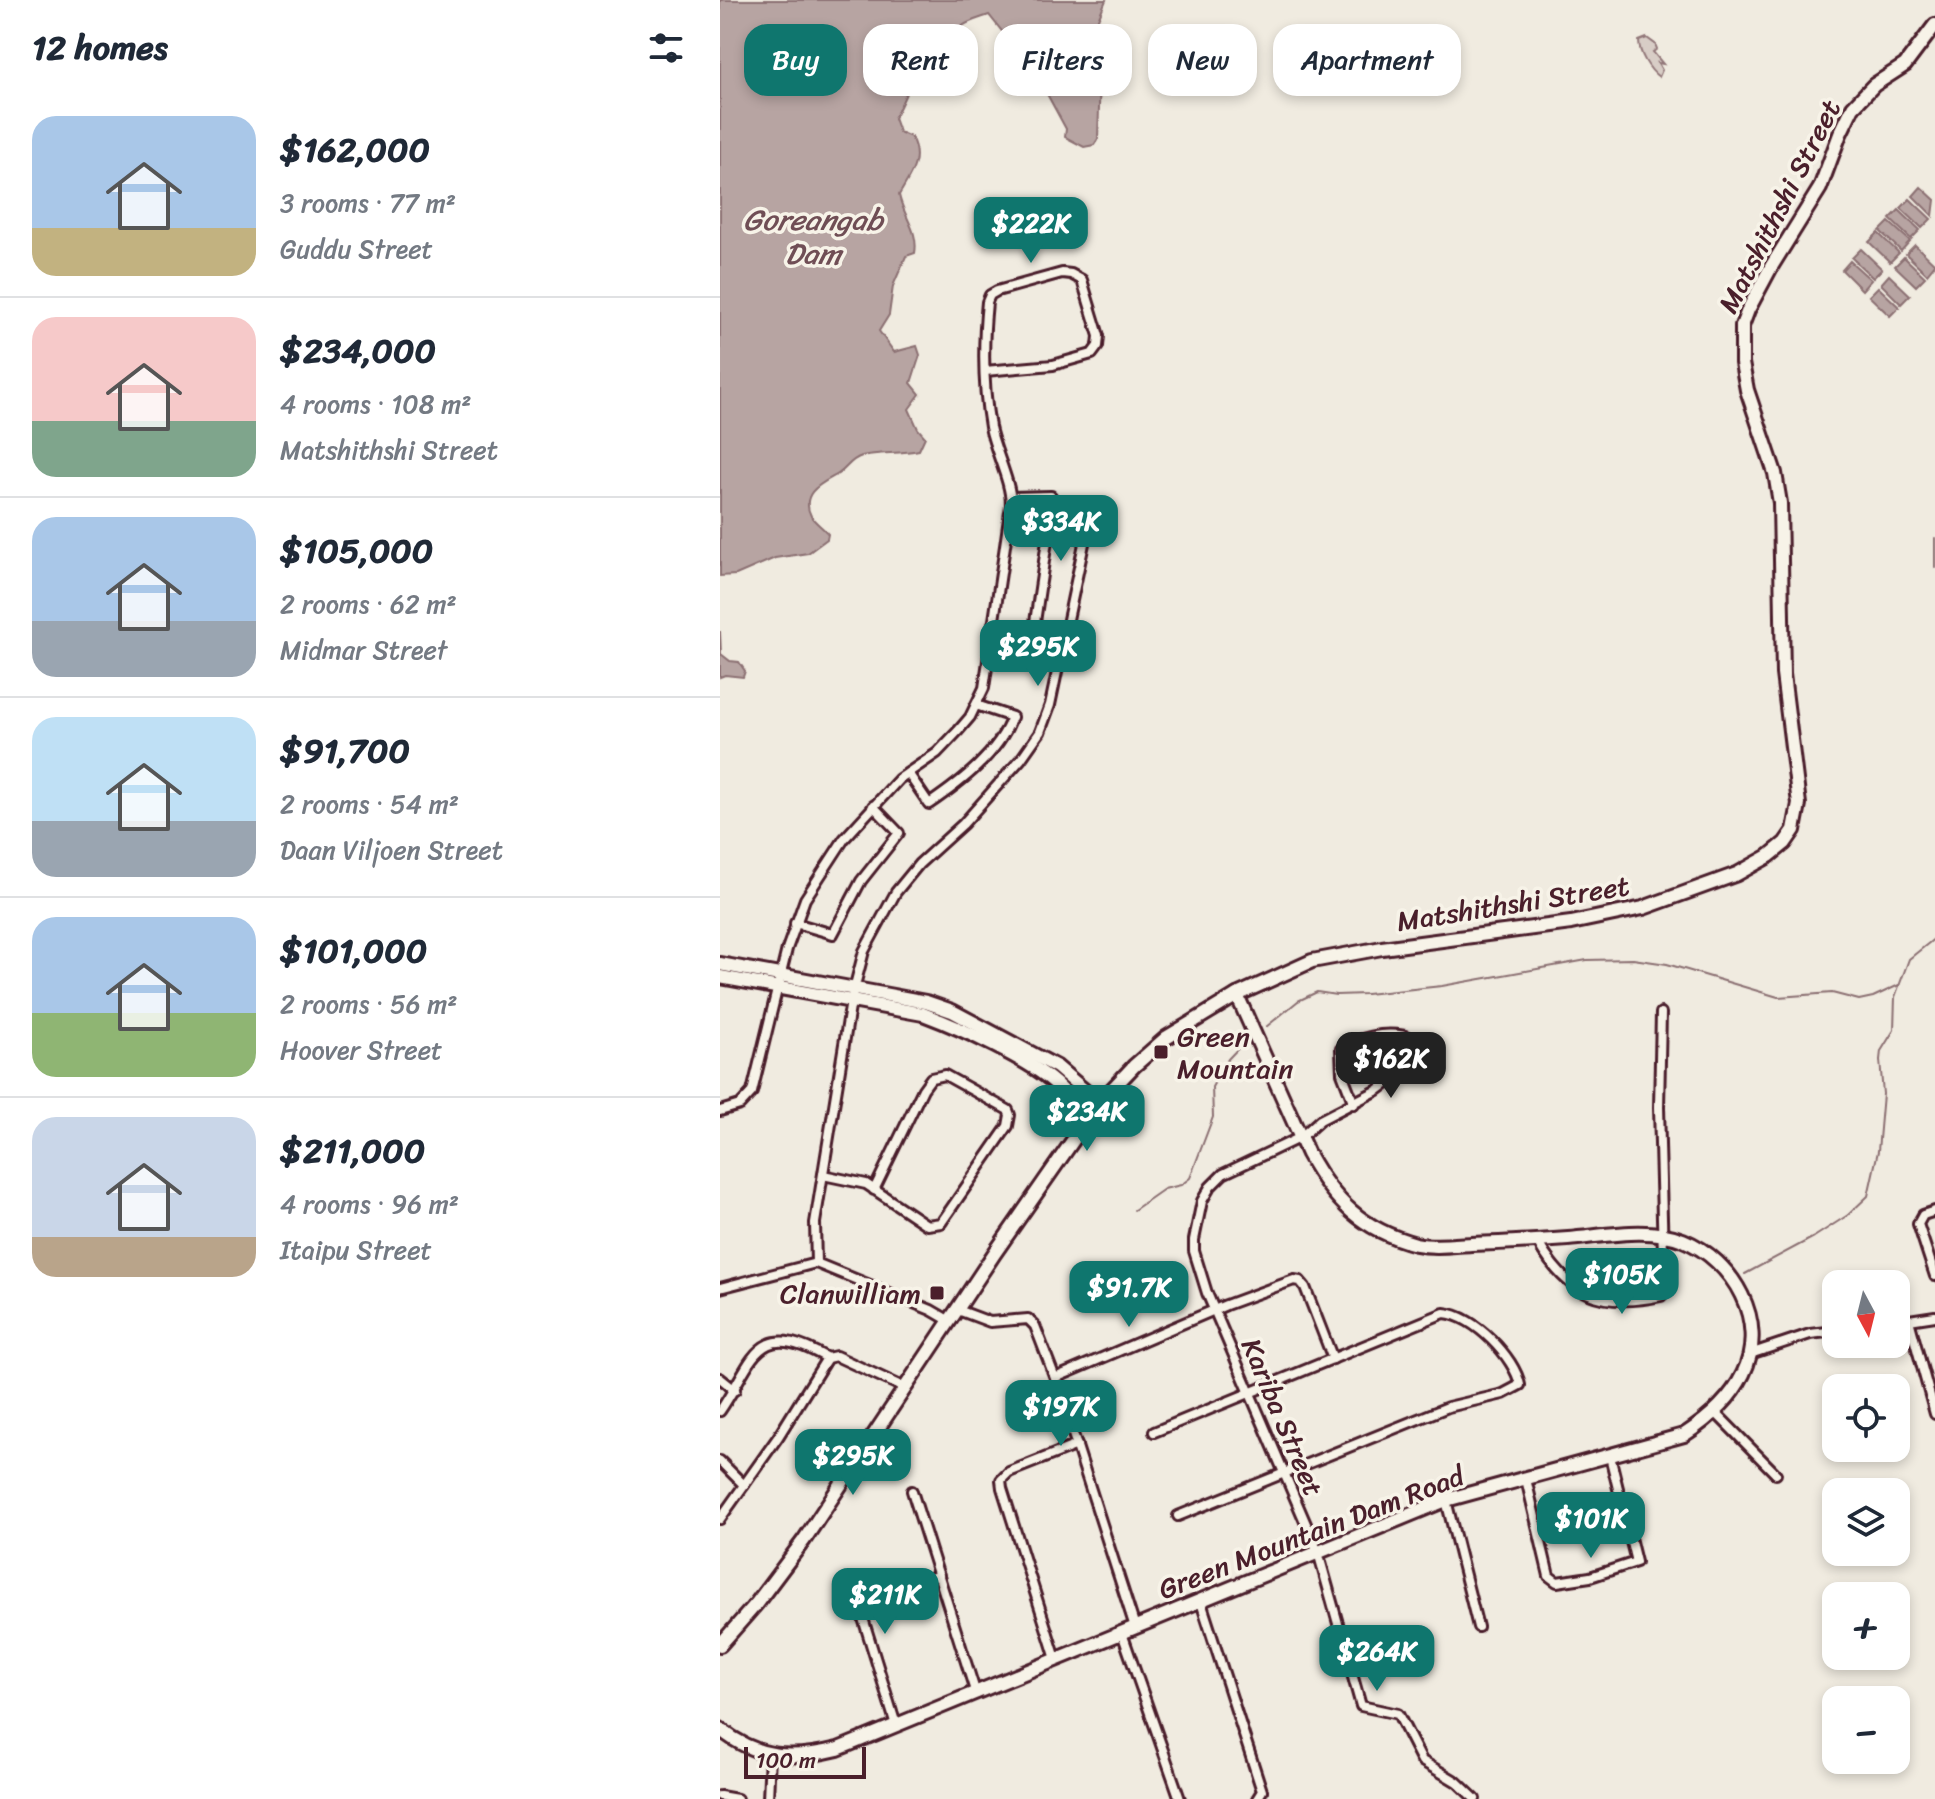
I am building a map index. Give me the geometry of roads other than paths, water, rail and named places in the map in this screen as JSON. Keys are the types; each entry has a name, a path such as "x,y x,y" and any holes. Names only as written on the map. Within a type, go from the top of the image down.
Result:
{"street":[{"name":"Matshithshi Street","path":"720,1645 756,1604 804,1540 1099,1103 1159,1044 1237,995 1281,974 1327,958 1571,923 1643,908 1737,874 1777,850 1794,830 1799,804 1783,674 1780,503 1775,473 1747,390 1742,363 1742,326 1771,267 1820,188 1853,107 1874,85 1905,65 1935,25"},
{"path":"720,1111 740,1105 752,1092 795,923 822,869 873,806 908,773 937,753 958,731 984,688 1011,497 990,426 985,371 986,313 990,295 1062,273 1082,280 1099,336 1092,354 1053,365 985,371"},
{"path":"993,624 1034,629 1049,535 1051,496 1011,497"},
{"path":"816,1263 815,1223 852,995 864,951 896,892 919,864 963,824 1013,769 1040,732 1050,705 1090,515"},
{"path":"908,773 929,804 980,764 1008,728 1012,717 976,705"},
{"path":"795,923 833,934 861,881 899,833 873,806"},
{"path":"720,964 778,982"},
{"path":"720,977 926,1002 952,1011 1057,1067 1099,1103"},
{"path":"852,995 923,1014 951,1025 1033,1067 1058,1085 1088,1120"},
{"name":"Green Mountain Dam Road","path":"720,1729 742,1744 770,1754 789,1757 838,1749 1446,1500 1684,1435 1714,1411 1735,1388 1750,1354 1748,1314 1743,1296 1733,1279 1702,1249 1681,1239 1641,1233 1422,1245 1386,1234 1346,1208 1319,1174 1237,995"},
{"path":"1537,1241 1549,1261 1590,1297 1602,1300 1633,1299 1661,1296 1664,1292 1661,1013"},
{"name":"Kariba Street","path":"1354,1104 1342,1073 1341,1049 1368,1037 1405,1036 1413,1050 1410,1060 1398,1075 1354,1104 1320,1120 1301,1137 1223,1174 1210,1187 1202,1201 1194,1251 1215,1311 1318,1552 1361,1706 1398,1714 1422,1761 1457,1782 1475,1799"},
{"path":"823,1175 856,1181 927,1225 941,1223 1008,1126 1008,1110 945,1075 931,1078 874,1190"},
{"path":"1935,1211 1923,1215 1918,1224 1935,1276"},
{"path":"720,1288 816,1263 931,1310 990,1322 1028,1319 1035,1326 1055,1378 1135,1627"},
{"path":"1055,1378 1294,1280 1305,1287 1333,1359"},
{"path":"1154,1432 1433,1317 1454,1314 1500,1348 1518,1371 1520,1385 1503,1394 1448,1407 1178,1516"},
{"path":"1910,1320 1935,1316"},
{"path":"1910,1324 1935,1414"},
{"path":"1750,1354 1822,1333"},
{"path":"720,1411 756,1352 767,1346 791,1342 827,1358 836,1356 905,1388"},
{"path":"720,1519 778,1437 827,1358"},
{"path":"720,1378 735,1390"},
{"path":"1714,1411 1776,1474"},
{"path":"1056,1659 1001,1480 1009,1472 1077,1445"},
{"path":"1526,1479 1549,1576 1557,1582 1590,1577 1636,1562 1610,1456"},
{"path":"720,1461 744,1485"},
{"path":"912,1491 976,1694"},
{"path":"1446,1500 1478,1627"},
{"path":"896,1725 862,1610 939,1575"},
{"path":"1201,1602 1262,1791 1257,1799"},
{"path":"1122,1633 1180,1799"},
{"path":"768,1799 770,1754"},
{"path":"720,1796 737,1799"}],"water":[{"name":"Goreangab Dam","path":"720,0 1106,0 1098,24 996,24 989,15 966,24 863,24 863,96 905,96 894,118 899,132 911,137 916,153 914,167 899,195 915,238 915,253 906,256 893,286 889,315 879,331 894,352 917,346 920,355 911,383 920,394 909,409 925,437 919,450 858,458 814,489 808,508 812,518 828,534 827,539 808,553 775,558 736,575 720,576"},
{"name":"Goreangab Dam","path":"1048,96 1099,96 1098,139 1094,145 1084,147 1065,137 1066,129"},
{"path":"1921,187 1935,200 1933,216 1913,196"},
{"path":"1910,199 1931,219 1922,228 1901,208"},
{"path":"1899,210 1920,230 1911,239 1890,219"},
{"path":"1889,222 1910,241 1901,251 1880,231"},
{"path":"1878,233 1899,253 1890,262 1869,242"},
{"path":"1915,245 1935,264 1927,274 1906,254"},
{"path":"1861,249 1882,269 1873,278 1852,258"},
{"path":"1904,257 1925,277 1916,286 1895,266"},
{"path":"1850,261 1871,280 1862,290 1842,270"},
{"path":"1889,275 1910,295 1901,304 1881,284"},
{"path":"1878,287 1899,307 1890,316 1869,296"},
{"path":"720,631 721,654 730,661 739,662 745,671 743,677 720,677"}],"waterway":[{"path":"1935,538 1935,567"},
{"path":"1745,1274 1814,1237 1848,1215 1868,1196 1878,1151 1883,1094 1881,1051 1894,1030 1895,997 1909,959 1935,938"},
{"path":"1266,1027 1298,1001 1317,992 1366,994 1442,986 1587,960 1633,959 1667,964 1778,997 1832,993 1859,1000 1899,985"},
{"path":"1134,1210 1164,1189 1181,1185 1190,1178 1213,1117 1212,1087 1228,1059 1246,1040"}],"place":[{"name":"Green Mountain","path":"1161,1052"},
{"name":"Clanwilliam","path":"937,1293"}]}
